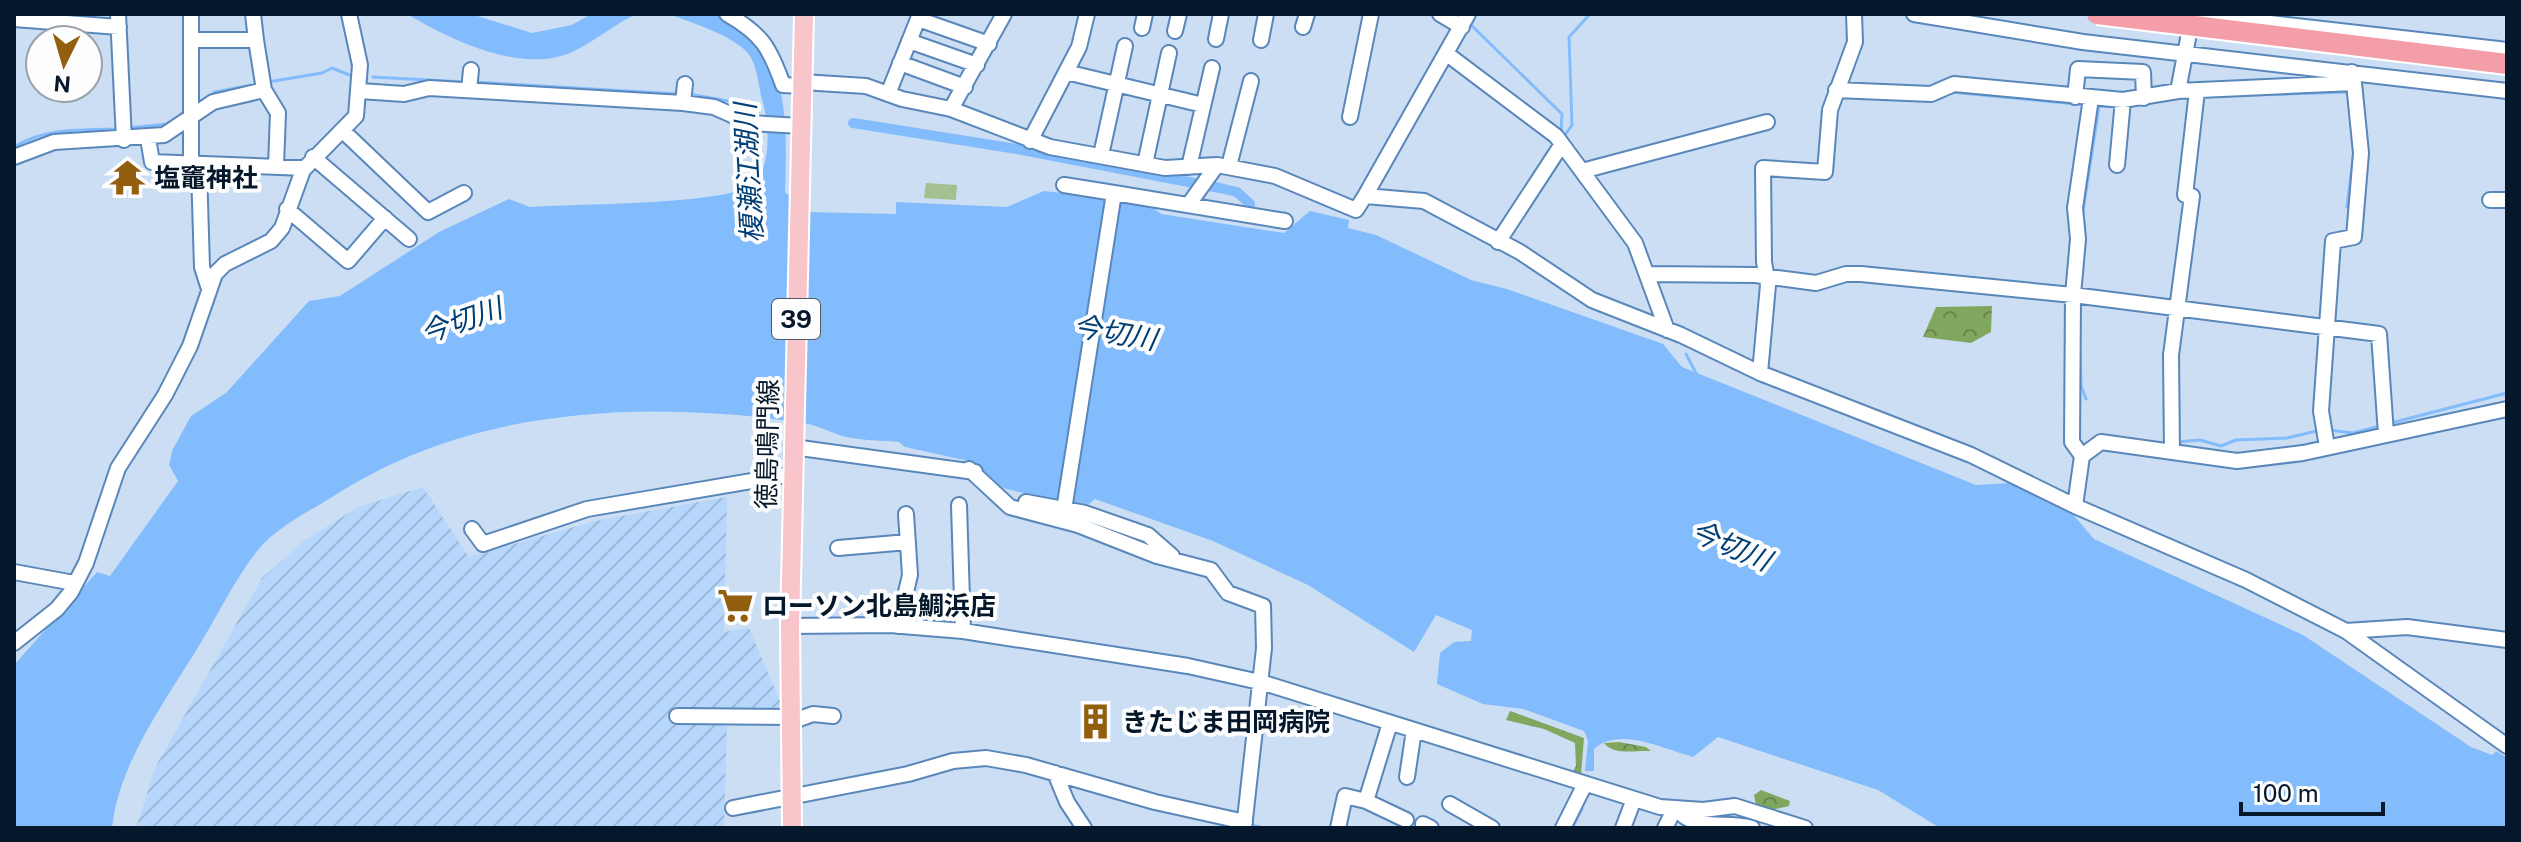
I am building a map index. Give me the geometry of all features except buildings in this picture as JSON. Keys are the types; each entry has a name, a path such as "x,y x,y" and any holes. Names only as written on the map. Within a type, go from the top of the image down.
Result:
{"highway":[{"path":"2097,14 2507,64"}],"main road":[{"name":"徳島鳴門線","path":"792,828 790,626 798,195 796,126 802,84 804,14"}],"street":[{"path":"191,14 191,163"},
{"path":"253,14 263,85 278,113 276,166"},
{"path":"14,643 57,609 86,563 118,468 165,395 190,346 200,322 208,286 225,264 271,241 282,228 287,209 309,162 356,116 360,65 349,14"},
{"path":"727,14 755,30 773,57 783,85 855,84 951,109 1030,141 1145,164 1223,166 1275,176 1325,200 1356,210 1465,21 1440,14"},
{"path":"951,109 989,44 1002,14"},
{"path":"1030,141 1079,47 1087,14"},
{"path":"1175,31 1179,14"},
{"path":"1216,39 1221,14"},
{"path":"1261,40 1266,14"},
{"path":"1350,117 1371,14"},
{"path":"1760,373 1766,278 1763,168 1825,172 1830,110 1855,42 1854,14"},
{"path":"1914,14 2083,42 2353,78 2507,91"},
{"path":"2178,91 2193,14 2507,50"},
{"path":"888,94 919,17 989,44"},
{"path":"14,19 118,21 124,134"},
{"path":"192,40 256,40"},
{"path":"909,41 977,65"},
{"path":"1101,155 1125,46"},
{"path":"1145,164 1169,53"},
{"path":"1447,54 1548,129 1586,170 1652,274 1667,330"},
{"path":"900,63 965,87"},
{"path":"1189,167 1212,68"},
{"path":"2075,97 2078,69 2143,72 2144,98"},
{"path":"1066,72 1203,105"},
{"path":"1836,90 1931,94 1954,84 2075,97 2091,103 2123,104 2178,91 2197,94 2353,78"},
{"path":"2324,435 2333,241 2354,237 2357,221 2355,205 2361,153 2353,78"},
{"path":"360,91 404,94 470,80 684,94 739,120 761,125 796,126"},
{"path":"1194,198 1223,166 1251,81"},
{"path":"14,157 53,136 124,134 148,138 173,131 193,110 263,85"},
{"path":"2172,446 2171,355 2192,196 2185,195 2197,94"},
{"path":"2075,506 2082,456 2072,442 2078,239 2075,208 2091,103"},
{"path":"2117,165 2123,104"},
{"path":"1586,170 1767,122"},
{"path":"343,131 428,212 464,193"},
{"path":"148,138 152,162 276,166 309,162 409,239"},
{"path":"1498,242 1562,144"},
{"path":"191,163 199,169 202,267 208,286"},
{"path":"1064,185 1114,196 1194,198 1285,221"},
{"path":"1064,508 1114,196"},
{"path":"1365,196 1424,201 1520,252 1592,300 1760,373 1898,424 2075,506 2246,580 2346,631 2507,746"},
{"path":"2490,200 2507,200"},
{"path":"287,209 348,261 385,218"},
{"path":"1652,274 1703,272 1816,283 1846,274 1861,274 2077,296 2379,334 2386,427"},
{"path":"2082,456 2101,442 2172,446 2237,461 2324,435 2507,409"},
{"path":"793,445 969,469 1006,496 1085,513 1148,535 1176,560"},
{"path":"733,808 908,774 953,761 986,758 1055,773 1244,825 1261,682 1263,606 1228,593 1211,570 1157,556 1078,525 1010,507 969,469"},
{"path":"472,529 483,544 587,509 793,474"},
{"path":"959,505 963,631"},
{"path":"898,626 910,575 906,514"},
{"path":"838,548 908,542"},
{"path":"14,572 74,583"},
{"path":"790,626 898,626 963,631 1055,643 1261,682 1634,799 1675,808 1703,810 1735,806 1805,828"},
{"path":"2346,631 2407,627 2507,640"},
{"path":"677,716 791,720 814,711 833,716"},
{"path":"1366,801 1390,723"},
{"path":"1407,777 1414,730"},
{"path":"1055,773 1067,802 1084,828"},
{"path":"1563,828 1585,784"},
{"path":"1338,828 1345,796 1366,801 1406,820"},
{"path":"1623,828 1634,799"},
{"path":"1450,804 1486,826"},
{"path":"1675,808 1692,825 1752,828"},
{"path":"1665,828 1675,808"}],"shaded area":[{"path":"423,487 469,557 595,521 727,497 724,632 749,628 785,713 727,722 724,828 136,828 156,766 262,578 304,541 358,507"}],"green space":[{"path":"926,183 957,185 956,200 924,198"},
{"path":"1992,306 1991,332 1971,343 1923,337 1936,307"},
{"path":"1510,711 1584,738 1581,775 1572,773 1576,766 1575,743 1544,729 1506,720"},
{"path":"1619,742 1646,747 1651,751 1613,750 1604,743"},
{"path":"1761,790 1790,801 1789,806 1771,810 1756,805 1754,795"}],"water":[{"name":"今切川","path":"701,12 719,15 743,26 760,43 780,89 786,142 785,192 807,212 896,214 896,202 1007,207 1044,191 1147,203 1161,214 1284,233 1310,211 1349,220 1348,228 1376,235 1471,280 1507,289 1663,344 1682,367 1976,485 2010,483 2070,511 2094,539 2303,635 2471,747 2492,755 2496,751 2507,758 2507,828 1940,828 1878,790 1718,737 1693,757 1642,741 1616,739 1604,742 1594,749 1594,771 1585,771 1588,741 1584,731 1523,709 1483,704 1437,684 1440,653 1454,642 1471,641 1472,630 1436,615 1414,652 1308,585 1213,541 1095,499 1084,508 1003,488 973,462 905,447 899,442 846,437 799,422 740,415 620,412 560,417 502,427 444,443 389,465 295,519 274,534 249,562 157,712 124,780 112,828 14,828 14,665 97,572 110,576 178,481 169,465 172,451 191,416 226,393 309,301 340,296 439,232 509,199 530,207 682,200 738,191 753,184 759,177 766,157 767,123 750,56 719,34 669,14"},
{"path":"407,14 471,14 532,33 572,25 591,14 636,14 572,52 552,58 531,59 486,51 443,34"}],"waterway":[{"path":"1563,138 1572,125 1569,37 1590,14"},
{"path":"1469,23 1562,114 1561,132"},
{"path":"1861,24 1862,40"},
{"path":"268,82 322,73 332,68 352,76"},
{"path":"373,77 465,82"},
{"path":"473,82 677,94"},
{"path":"207,98 215,92 257,84"},
{"path":"1951,92 2087,105"},
{"path":"2221,96 2349,92"},
{"name":"榎瀬江湖川","path":"689,94 728,101"},
{"path":"2081,280 2085,240 2083,211 2099,106 2094,106"},
{"path":"2099,106 2119,107"},
{"path":"853,123 1017,149 1220,188 1237,192 1250,204"},
{"path":"128,128 168,124"},
{"path":"14,147 51,133 117,129"},
{"path":"1017,149 1020,146"},
{"path":"2347,207 2354,151"},
{"path":"2080,352 2081,386 2086,399"},
{"path":"1686,354 1697,375"},
{"path":"2391,423 2507,393"},
{"path":"2329,430 2353,433 2380,426"},
{"path":"2176,442 2200,440 2221,446 2236,440 2287,438 2321,430"},
{"path":"1572,828 1582,809"},
{"path":"1251,825 1264,828"}],"place":[{"name":"塩竈神社","path":"128,177"},
{"name":"ローソン北島鯛浜店","path":"736,605"},
{"name":"きたじま田岡病院","path":"1096,721"}]}
